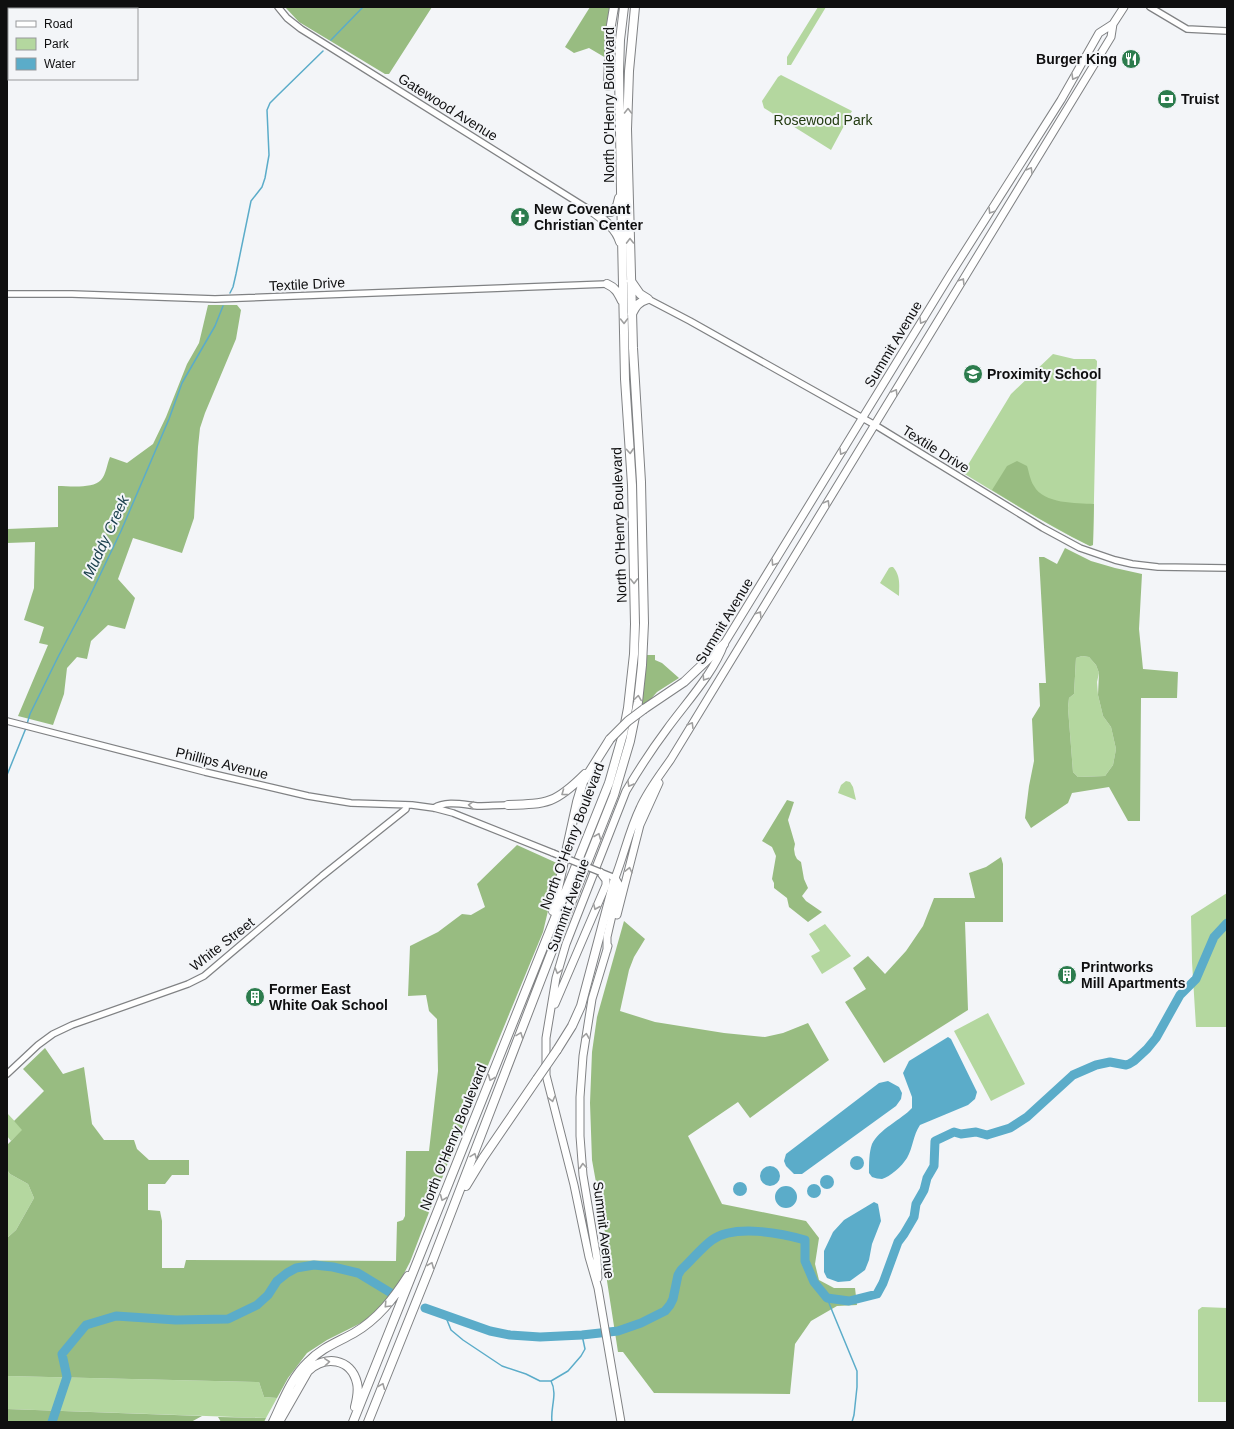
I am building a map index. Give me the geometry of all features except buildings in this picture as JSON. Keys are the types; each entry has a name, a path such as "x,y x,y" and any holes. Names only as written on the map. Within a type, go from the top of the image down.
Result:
{"highway":[{"path":"608,86 610,31 614,7"},
{"name":"North O'Henry Boulevard","path":"352,1422 418,1262 609,783 623,734 628,708 634,654 635,624 632,483 625,379 621,191 619,72 620,40 624,7"},
{"name":"North O'Henry Boulevard","path":"368,1422 455,1206 550,956 614,795 630,740 638,702 644,623 642,499 634,376 627,129 629,71 634,7"},
{"path":"611,212 617,206 621,191"},
{"path":"593,212 610,225 618,234 623,251"},
{"path":"607,284 618,278 623,268"},
{"path":"631,280 640,294 648,299"},
{"path":"607,284 618,292 624,305"},
{"path":"632,315 636,305 648,299"},
{"path":"547,937 577,802 583,782 592,766 610,739 628,721 684,682 724,644"},
{"path":"508,805 541,804 557,798 567,792 592,766"},
{"path":"455,1206 483,1158 572,1026 581,1006 615,878"},
{"path":"274,1421 295,1378 307,1362 322,1349 354,1333 373,1320 394,1297 418,1262"},
{"path":"274,1421 308,1370 314,1364 325,1361 340,1363 347,1366 353,1373 357,1383 358,1394 352,1422"}],"main road":[{"name":"Summit Avenue","path":"621,1422 598,1288 589,1257 574,1185 546,1075 546,1038 548,1024 556,978 566,944 626,791 650,752 699,688 721,653 724,644 753,595 791,536 950,275 1061,100 1099,33 1113,24 1124,7"},
{"name":"Summit Avenue","path":"615,878 628,836 639,809 649,791 743,641 1112,37 1113,24"},
{"path":"731,633 743,641"},
{"name":"Summit Avenue","path":"598,1288 597,1259 584,1175 580,1136 580,1097 583,1056 592,999 625,887 640,825 671,758"},
{"path":"548,1024 556,1000 606,885 606,880 600,872"},
{"path":"607,950 607,937 619,886 615,878"}],"street":[{"name":"Gatewood Avenue","path":"278,7 287,18 301,29 593,212"},
{"path":"1150,7 1187,29 1227,31"},
{"path":"593,212 604,214 611,212"},
{"name":"Textile Drive","path":"7,294 72,294 248,299 607,284"},
{"name":"Textile Drive","path":"648,299 875,425 1042,528 1080,548 1132,564 1158,567 1227,568"},
{"name":"Phillips Avenue","path":"7,721 204,772 308,796 351,803 406,805 434,808 452,813 615,878"},
{"name":"Phillips Avenue","path":"434,808 445,804 480,806 508,805"},
{"name":"White Street","path":"7,1074 38,1045 53,1034 72,1025 188,984 204,976 322,876 406,809 406,805"}],"green space":[{"path":"285,7 432,7 389,74 385,74 299,22"},
{"path":"590,7 611,7 606,58 589,48 574,53 565,47"},
{"path":"818,7 826,7 791,65 787,65 787,57"},
{"name":"Rosewood Park","path":"781,75 852,111 831,150 764,108 762,101 778,77"},
{"path":"208,305 237,305 241,310 236,339 200,428 194,518 182,553 133,538 118,579 135,598 125,629 108,625 91,641 87,659 77,657 67,668 64,694 53,725 18,716 48,645 39,643 44,627 24,620 34,588 35,542 7,543 7,529 58,527 58,486 87,486 97,483 104,475 110,457 127,463 153,444 166,417 187,364 199,343"},
{"path":"1053,354 1074,359 1095,359 1097,361 1093,545 1090,546 1042,520 963,473 1011,394"},
{"path":"1017,461 1027,466 1034,486 1045,496 1070,503 1094,504 1093,545 1090,546 1065,533 992,490 1007,466"},
{"path":"1065,548 1091,561 1142,574 1139,629 1143,669 1178,672 1177,698 1141,698 1140,821 1128,821 1109,787 1072,793 1068,803 1031,828 1025,818 1034,761 1032,719 1040,706 1039,683 1046,683 1039,557 1044,557 1057,564","holes":["1082,656 1089,657 1096,665 1099,673 1098,695 1103,716 1111,727 1116,749 1113,765 1105,776 1078,777 1073,772 1068,708 1069,698 1074,694 1076,658"]},
{"path":"891,567 896,570 898,577 899,596 880,583"},
{"path":"647,655 655,655 655,660 662,663 679,678 657,692 641,707"},
{"path":"1082,656 1089,657 1096,665 1099,673 1097,682 1098,695 1103,716 1111,727 1116,749 1113,765 1105,776 1078,777 1073,772 1068,708 1069,698 1074,694 1076,658"},
{"path":"846,781 850,782 853,787 856,800 838,793 841,785"},
{"path":"787,800 794,802 788,820 795,844 795,855 801,862 804,879 808,888 802,896 806,901 822,912 808,922 789,907 787,898 774,888 772,879 776,856 772,847 762,841"},
{"path":"517,845 559,864 543,932 451,1155 410,1262 398,1285 383,1304 367,1320 327,1340 307,1353 288,1378 277,1398 264,1397 259,1382 7,1376 7,1238 16,1230 34,1198 28,1184 10,1174 7,1170 7,1145 22,1130 14,1121 44,1091 23,1069 45,1048 63,1074 84,1067 92,1124 104,1140 134,1140 137,1149 149,1160 189,1160 189,1175 172,1175 165,1184 148,1184 148,1210 160,1211 162,1221 162,1268 184,1268 186,1260 396,1261 397,1222 403,1220 405,1216 406,1151 429,1151 438,1071 437,1019 429,1011 426,995 408,996 410,946 438,932 462,914 471,915 485,907 477,884"},
{"path":"1001,857 1003,864 1003,922 965,922 968,1010 884,1063 845,1002 866,989 853,968 868,956 885,974 906,951 923,926 934,898 975,898 969,873 986,867"},
{"path":"1227,893 1227,1027 1196,1027 1191,916"},
{"path":"624,921 645,939 634,957 629,970 620,1011 655,1022 724,1033 765,1037 783,1033 808,1023 829,1060 750,1118 738,1102 688,1136 722,1204 806,1221 819,1238 815,1264 819,1280 834,1288 855,1288 857,1305 837,1306 811,1321 795,1344 790,1394 654,1393 623,1352 618,1352 605,1268 607,1244 592,1160 590,1103 592,1052 597,1017"},
{"path":"825,924 851,956 822,974 811,956 820,951 809,934"},
{"path":"988,1013 1025,1084 991,1101 954,1031"},
{"path":"7,1113 23,1130 11,1141 7,1136"},
{"path":"7,1170 10,1174 28,1184 34,1198 16,1230 7,1238"},
{"path":"1202,1307 1227,1308 1227,1402 1198,1402 1198,1310"},
{"path":"7,1376 259,1382 264,1397 277,1398 266,1418 7,1409"},
{"path":"7,1409 202,1416 191,1422 7,1422"},
{"path":"218,1417 266,1418 264,1422 221,1422"}],"water":[{"path":"948,1037 951,1039 977,1092 975,1099 968,1105 920,1125 909,1154 902,1164 892,1174 885,1178 881,1179 872,1177 869,1173 872,1144 879,1134 912,1108 912,1097 903,1073 909,1061"},
{"path":"888,1081 899,1087 902,1093 901,1099 896,1106 802,1174 794,1174 786,1166 784,1161 786,1154 879,1083"},
{"path":"854,1156 860,1156 864,1160 864,1166 860,1170 854,1170 850,1166 850,1160"},
{"path":"770,1166 777,1169 780,1176 777,1183 770,1186 763,1183 760,1176 763,1169"},
{"path":"827,1175 832,1177 834,1182 832,1187 827,1189 822,1187 820,1182 822,1177"},
{"path":"737,1182 743,1182 747,1186 747,1192 743,1196 737,1196 733,1192 733,1186"},
{"path":"811,1184 817,1184 821,1188 821,1194 817,1198 811,1198 807,1194 807,1188"},
{"path":"786,1186 794,1189 797,1197 794,1205 786,1208 778,1205 775,1197 778,1189"},
{"path":"874,1202 878,1204 881,1221 872,1244 869,1260 865,1270 850,1281 838,1282 827,1278 824,1272 824,1251 833,1232 844,1220"}],"waterway":[{"name":"Muddy Creek","path":"331,40 363,7"},
{"name":"Muddy Creek","path":"230,293 236,274 251,201 262,187 265,178 269,155 267,110 270,103 323,51"},
{"name":"Muddy Creek","path":"27,724 30,714 121,531 169,419 182,383 215,326 223,306"},
{"name":"Muddy Creek","path":"7,775 26,728"},
{"path":"425,1308 490,1331 510,1335 540,1337 582,1335 618,1331 641,1323 665,1311 673,1299 678,1275 681,1270 712,1240 721,1235 745,1231 758,1231 805,1240 805,1261 814,1282 827,1298 849,1301 877,1294 883,1283 898,1242 914,1217 916,1204 924,1190 927,1178 934,1166 935,1141 954,1132 961,1134 976,1132 987,1135 1010,1128 1027,1117 1073,1075 1096,1065 1110,1062 1126,1065 1134,1061 1156,1038 1180,995 1196,979 1214,937 1227,923"},
{"path":"52,1422 67,1377 62,1354 86,1325 116,1316 176,1320 228,1319 257,1305 268,1295 277,1281 287,1273 296,1268 314,1265 333,1267 358,1273 391,1293"},
{"path":"827,1298 857,1371 857,1387 852,1422"},
{"path":"445,1315 451,1330 463,1340 502,1366 526,1374 540,1381 551,1381 568,1371 585,1349 582,1335"},
{"path":"551,1381 554,1391 552,1422"}],"place":[{"name":"Burger King","path":"1131,59"},
{"name":"Truist","path":"1167,99"},
{"name":"New Covenant Christian Center","path":"520,217"},
{"name":"Proximity School","path":"973,374"},
{"name":"Printworks Mill Apartments","path":"1067,975"},
{"name":"Former East White Oak School","path":"255,997"}]}
